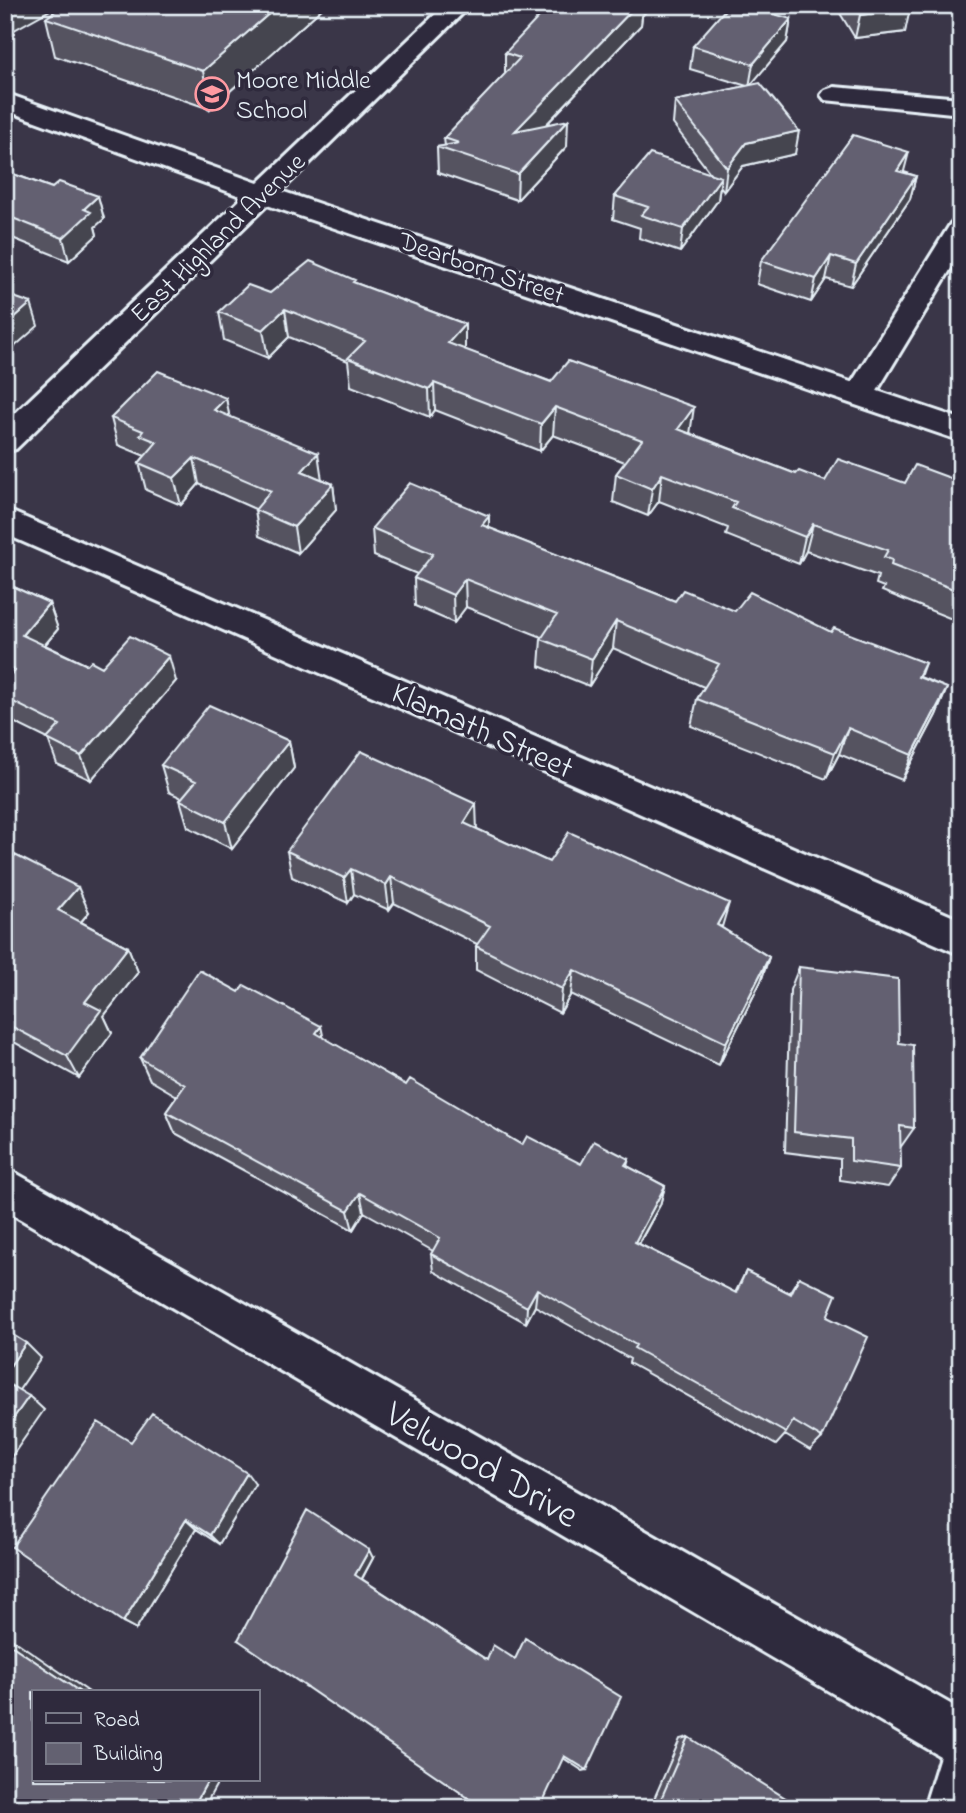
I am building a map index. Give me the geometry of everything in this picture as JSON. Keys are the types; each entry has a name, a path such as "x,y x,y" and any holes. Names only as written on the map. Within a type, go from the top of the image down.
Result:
{"street":[{"name":"East Highland Avenue","path":"5,441 459,5"},
{"path":"834,94 961,107"},
{"name":"Dearborn Street","path":"5,101 262,194 961,430"},
{"path":"860,394 961,229"},
{"name":"Klamath Street","path":"5,521 961,937"},
{"name":"Velwood Drive","path":"5,1187 961,1739"},
{"path":"950,1808 961,1768"}],"building":[{"path":"63,5 279,5 203,71 46,18"},
{"path":"550,5 637,5 515,131 568,120 518,174 437,147 459,143 444,138 520,58 505,53"},
{"path":"729,5 744,5 791,19 753,64 693,46"},
{"path":"854,5 908,5 910,9 860,15"},
{"path":"760,83 799,131 746,143 727,168 675,101"},
{"path":"853,135 909,152 897,171 916,176 856,264 831,256 816,279 761,261"},
{"path":"650,154 721,177 683,229 641,215 648,207 615,196"},
{"path":"5,171 52,188 59,182 98,196 84,209 91,212 63,238 5,215"},
{"path":"310,261 355,280 353,282 465,324 448,343 551,382 568,361 694,407 678,429 796,474 799,471 825,481 838,459 905,483 915,465 961,482 961,592 891,565 892,560 884,557 888,550 813,524 805,537 732,508 736,502 662,474 652,489 616,474 642,440 555,407 541,424 434,383 429,389 348,358 365,341 285,309 263,330 219,312 248,285 270,293"},
{"path":"5,294 31,303 5,326"},
{"path":"158,371 226,398 214,410 318,453 302,471 333,484 294,527 255,510 271,491 194,458 174,478 139,463 157,442 140,435 143,431 111,418"},
{"path":"410,483 489,516 482,525 675,601 683,590 735,611 750,592 831,632 834,628 925,663 918,677 947,688 912,755 848,728 835,753 697,699 719,664 616,621 592,659 541,639 557,615 465,579 453,595 414,578 433,554 372,528"},
{"path":"5,583 49,603 22,635 87,665 91,661 102,667 130,636 169,656 81,756 47,739 60,725 5,698 5,681 15,670 5,666"},
{"path":"209,705 289,741 225,822 180,800 196,781 161,765"},
{"path":"361,751 476,804 464,823 549,862 569,832 729,903 717,925 769,957 726,1043 574,970 562,989 476,946 490,926 391,877 386,885 351,869 344,878 287,851"},
{"path":"5,850 78,887 58,910 128,947 85,1002 101,1010 67,1056 5,1023 5,1009 10,1004 5,1001"},
{"path":"799,967 898,979 899,1043 913,1045 914,1128 900,1126 901,1168 851,1161 851,1139 794,1132"},
{"path":"199,970 239,992 244,985 321,1026 316,1033 406,1085 410,1079 522,1145 527,1136 581,1164 594,1141 629,1159 625,1165 665,1186 635,1242 736,1293 746,1271 791,1294 799,1277 836,1295 827,1317 868,1337 822,1438 793,1421 786,1433 634,1348 636,1345 537,1289 527,1307 431,1254 440,1238 360,1193 348,1211 166,1112 185,1085 140,1058"},
{"path":"5,1330 26,1343 5,1373"},
{"path":"5,1382 29,1396 5,1430"},
{"path":"152,1413 247,1473 210,1535 186,1520 123,1622 12,1547 98,1422 131,1442"},
{"path":"307,1510 369,1550 355,1575 487,1660 493,1645 515,1659 525,1638 621,1697 587,1770 564,1756 540,1808 483,1808 238,1640"},
{"path":"5,1641 77,1690 32,1690 32,1782 207,1782 197,1800 208,1808 5,1808"},
{"path":"688,1737 787,1799 783,1808 657,1808"}],"place":[{"name":"Moore Middle School","path":"212,94"}]}
